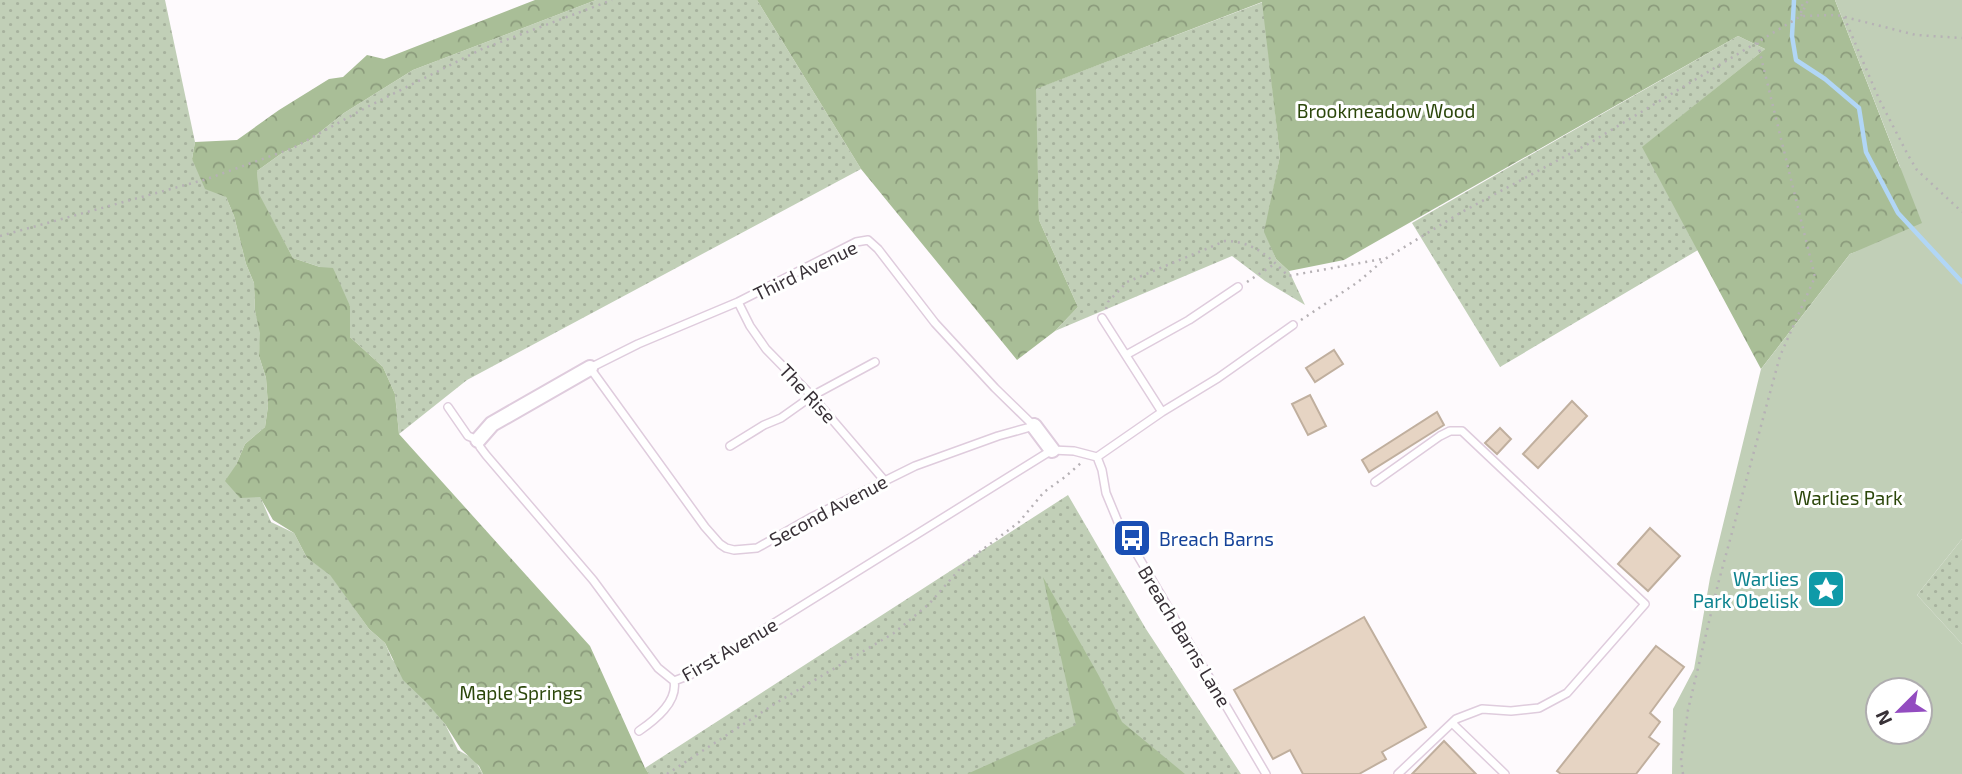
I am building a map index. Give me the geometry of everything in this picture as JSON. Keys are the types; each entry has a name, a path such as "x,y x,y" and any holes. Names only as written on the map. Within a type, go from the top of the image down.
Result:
{"street":[{"path":"478,440 492,424 590,368"},
{"path":"1034,426 1052,450"}],"lane":[{"name":"Third Avenue","path":"590,368 638,344 738,302 856,242 868,240 878,249 935,323 1034,426"},
{"path":"1126,355 1189,320 1238,287"},
{"name":"The Rise","path":"738,302 750,326 766,348 812,396 884,480"},
{"path":"1102,318 1162,412"},
{"path":"1052,450 1074,451 1097,457 1293,325"},
{"path":"730,446 781,418 812,396 875,362"},
{"name":"Second Avenue","path":"590,368 705,527 720,544 734,550 757,548 884,480 998,436 1034,426"},
{"name":"First Avenue","path":"448,407 468,436 478,440 486,455 593,580 658,668 674,681 691,675 1052,450"},
{"path":"1374,482 1440,436 1451,431 1462,432 1645,604 1567,693 1539,708 1482,709 1456,719 1398,774"},
{"name":"Breach Barns Lane","path":"1097,457 1106,493 1118,522 1266,774"},
{"path":"639,731 651,723 666,706 675,689 674,681"},
{"path":"1452,723 1504,774"}],"path":[{"path":"0,236 207,179 293,148 482,49 612,0"},
{"path":"1801,16 1803,0"},
{"path":"1801,16 1808,0"},
{"path":"1293,325 1359,282 1385,259 1460,213 1588,144 1801,16 1837,15 1916,35 1962,38"},
{"path":"1843,17 1888,118 1917,170 1962,212"},
{"path":"1684,774 1681,760 1688,710 1718,584 1780,356 1815,277 1757,41"},
{"path":"1102,318 1108,302 1127,282 1213,244 1226,241 1238,241 1263,252 1288,276 1385,259"},
{"path":"1255,276 1276,264"},
{"path":"667,774 776,703 894,633 929,604 965,564 1019,523 1044,492 1081,462 1097,457"}],"green space":[{"path":"0,0 165,0 195,142 192,159 226,197 254,283 255,311 261,331 259,356 266,378 268,406 265,427 245,444 236,465 260,496 271,522 294,533 307,558 330,574 369,629 385,643 392,659 445,724 458,750 474,759 483,774 0,774"},
{"name":"Maple Springs","path":"535,0 596,0 413,70 344,113 310,140 282,153 257,171 259,194 293,258 320,267 333,268 350,306 350,337 383,367 395,394 399,434 590,646 649,774 483,774 479,766 461,749 445,724 403,680 385,643 369,629 330,575 307,558 294,533 273,520 260,497 240,498 225,481 245,444 265,427 268,406 266,378 259,356 260,333 255,311 254,283 246,264 234,216 226,197 205,189 192,159 195,142 237,140 329,79 343,77 367,55 384,59"},
{"path":"596,0 757,0 861,169 467,380 399,434 395,394 383,367 350,337 350,306 320,267 293,258 258,194 257,171 282,153 310,140 344,113 413,70"},
{"name":"Brookmeadow Wood","path":"757,0 1835,0 1900,167 1962,215 1850,254 1761,369 1642,147 1765,49 1738,36 1344,260 1289,271 1276,259 1264,232 1280,156 1262,2 1036,89 1039,220 1078,307 1055,331 1017,360 861,169"},
{"name":"Warlies Park","path":"1835,0 1962,0 1962,539 1917,595 1962,644 1962,774 1672,774 1673,709 1694,669 1710,578 1761,369 1850,254 1922,223"},
{"path":"1263,2 1280,156 1265,232 1276,259 1289,271 1305,305 1265,281 1232,256 1055,331 1078,307 1039,220 1035,89"},
{"path":"1738,36 1765,49 1643,147 1698,250 1500,367 1412,223"},
{"path":"1068,495 1146,629 1241,774 649,774 645,768"},
{"path":"1962,539 1962,644 1917,595"},
{"path":"1043,577 1122,722 1185,774 967,774 1076,725"}],"building":[{"path":"1334,350 1343,364 1315,382 1306,368"},
{"path":"1310,395 1326,426 1308,435 1292,404"},
{"path":"1572,401 1587,416 1538,468 1523,454"},
{"path":"1437,412 1444,425 1369,472 1362,460"},
{"path":"1500,428 1511,439 1497,454 1485,443"},
{"path":"1650,528 1680,556 1648,591 1618,564"},
{"path":"1364,617 1426,727 1382,752 1386,759 1359,774 1303,774 1290,750 1273,759 1234,690"},
{"path":"1656,646 1684,667 1650,713 1660,722 1649,737 1659,744 1636,774 1561,774 1557,771"},
{"path":"1444,741 1476,774 1412,774"}],"waterway":[{"path":"1794,0 1792,36 1796,60 1825,79 1859,108 1866,152 1898,213 1962,282"}],"place":[{"name":"Breach Barns","path":"1132,538"},
{"name":"Warlies Park Obelisk","path":"1826,589"}]}
